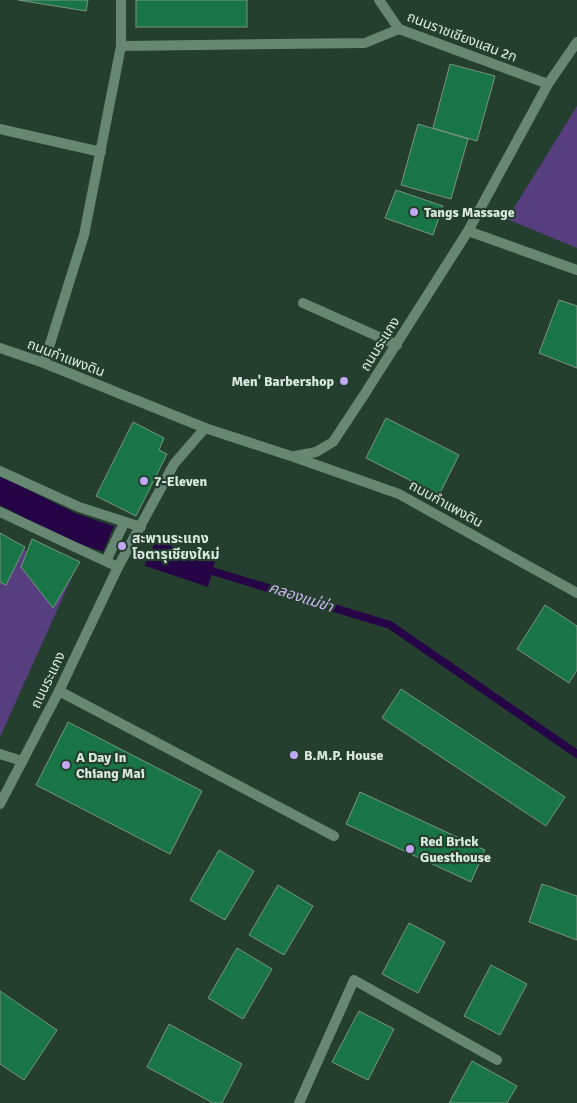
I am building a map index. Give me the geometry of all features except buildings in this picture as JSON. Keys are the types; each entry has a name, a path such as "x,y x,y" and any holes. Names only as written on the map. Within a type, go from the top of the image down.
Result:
{"street":[{"path":"44,363 84,235 121,46 121,0"},
{"name":"ถนนราชเชียงแสน 2ก","path":"379,0 399,29 548,84"},
{"path":"121,46 365,43 399,29"},
{"name":"ถนนระแกง","path":"294,457 316,452 333,442 468,231 548,84 577,42"},
{"path":"0,129 101,152"},
{"path":"468,231 577,270"},
{"path":"303,303 396,345"},
{"name":"ถนนกำแพงดิน","path":"0,348 44,363 205,428"},
{"path":"0,471 79,508 141,527 174,464 205,428 294,457"},
{"name":"ถนนกำแพงดิน","path":"294,457 399,494 577,593"},
{"path":"0,512 118,567"},
{"path":"106,562 124,523"},
{"name":"ถนนระแกง","path":"0,804 58,692 118,567 141,527"},
{"path":"58,692 334,836"},
{"path":"0,754 22,761"},
{"path":"299,1103 354,980 497,1060"}],"shaded area":[{"path":"577,106 577,248 507,219"},
{"path":"0,476 75,513 215,561 208,587 65,539 0,505"},
{"path":"0,536 72,577 0,737"}],"pier":[{"path":"115,524 157,539 143,568 102,554"}],"waterway":[{"name":"คลองแม่ข่า","path":"202,568 390,625 577,754"}],"place":[{"name":"Tangs Massage","path":"414,212"},
{"name":"Men' Barbershop","path":"344,381"},
{"name":"7-Eleven","path":"144,481"},
{"name":"สะพานระแกง โอตารุเชียงใหม่","path":"122,546"},
{"name":"B.M.P. House","path":"294,755"},
{"name":"A Day In Chiang Mai","path":"66,765"},
{"name":"Red Brick Guesthouse","path":"410,849"}]}
